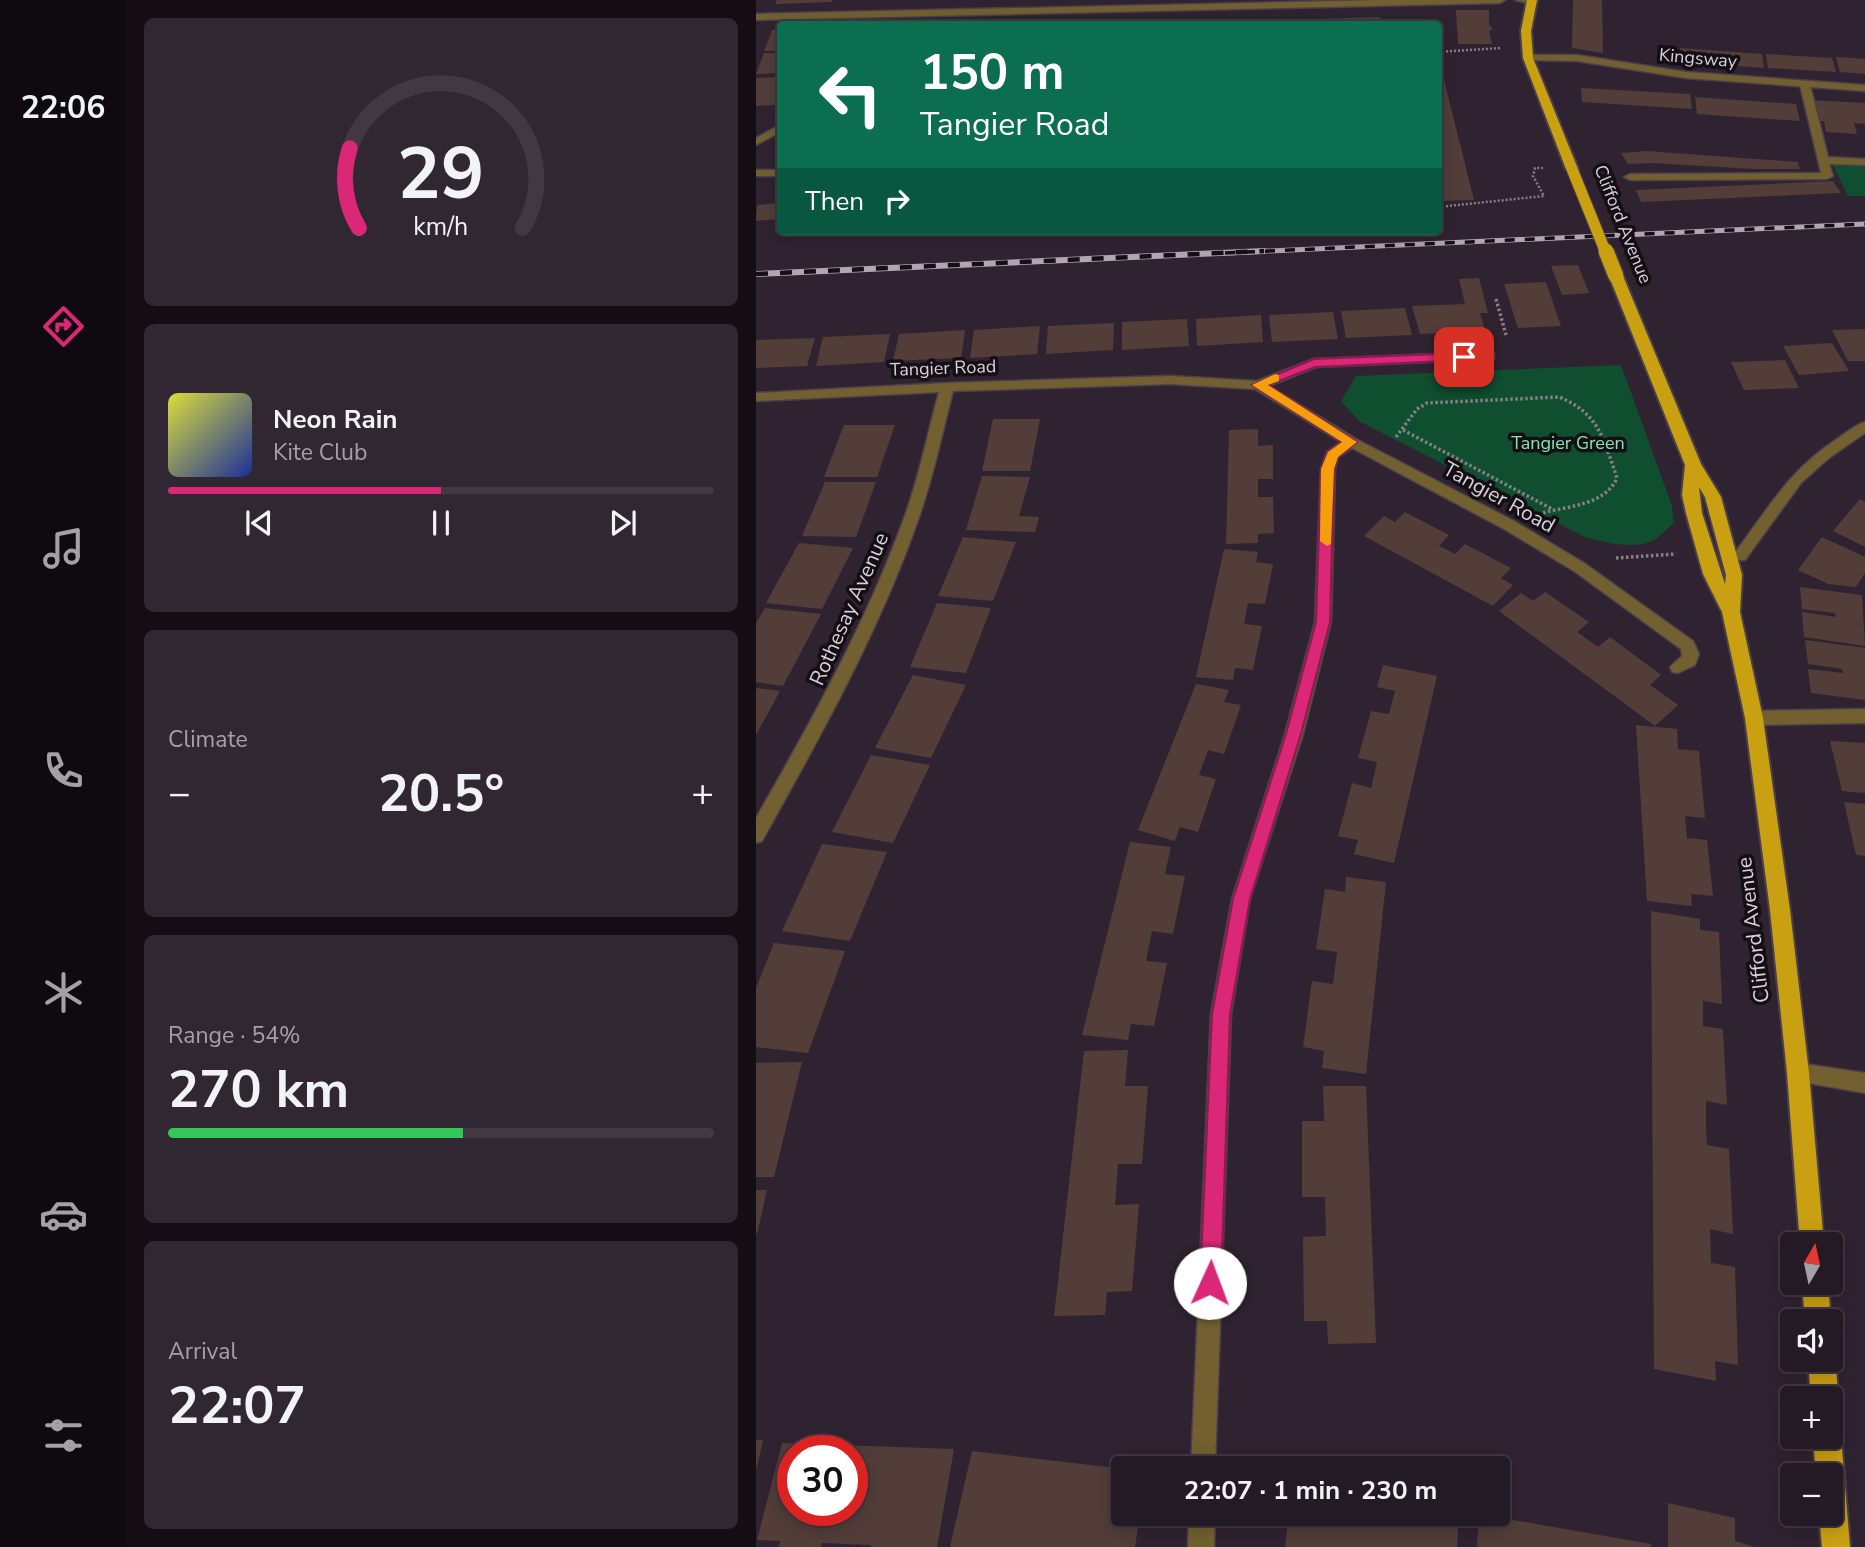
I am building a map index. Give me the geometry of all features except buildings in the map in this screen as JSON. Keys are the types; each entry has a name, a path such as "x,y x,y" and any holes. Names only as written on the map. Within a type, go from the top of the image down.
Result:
{"highway":[{"path":"1526,52 1532,0"},
{"name":"Clifford Avenue","path":"1526,52 1693,465 1713,497 1734,575 1731,612"},
{"name":"Clifford Avenue","path":"1693,465 1690,495 1694,513 1712,574 1731,612 1754,718 1780,910 1798,1073 1811,1232"},
{"path":"1834,1526 1836,1547"}],"street":[{"path":"756,17 1500,0"},
{"path":"1520,0 1532,0"},
{"name":"Kingsway","path":"1526,52 1660,72 1865,88"},
{"path":"1630,177 1827,176 1805,85"},
{"path":"756,142 777,130"},
{"path":"1823,160 1865,162"},
{"path":"756,173 777,173"},
{"name":"Tangier Road","path":"756,397 947,387 1170,380 1258,385 1314,363 1489,356"},
{"name":"Tangier Road","path":"1258,385 1351,442 1509,524 1579,567 1687,645 1691,654 1689,660 1678,667"},
{"name":"Rothesay Avenue","path":"756,835 818,726 885,585 912,517 947,387"},
{"path":"1730,557 1740,556 1757,536 1789,487 1832,448 1865,427"},
{"path":"1203,1456 1221,1014 1241,899 1294,734 1323,622 1328,469 1332,455 1351,442"},
{"path":"1754,718 1865,716"},
{"path":"1798,1073 1865,1083"},
{"path":"1201,1547 1202,1526"}],"path":[{"path":"1442,52 1526,52"},
{"path":"1442,207 1544,196 1533,176 1535,168 1572,169"},
{"path":"1377,454 1403,430 1417,409 1427,403 1559,397 1579,403 1596,423 1617,478 1612,489 1601,498 1509,524"},
{"path":"1403,430 1554,510"},
{"path":"1579,567 1595,558 1675,556"}],"green space":[{"path":"1832,163 1865,165 1865,196 1848,196"},
{"name":"Tangier Green","path":"1621,365 1672,506 1674,523 1655,540 1644,544 1618,544 1585,537 1359,421 1341,401 1356,376"}],"railway":[{"path":"1225,253 1865,224"},
{"path":"756,274 1264,251"}],"slow traffic":[{"path":"1275,378 1258,385 1351,442 1332,455 1328,469 1327,541"}],"route":[{"path":"1210,1283 1221,1014 1241,899 1294,734 1323,622 1328,469 1332,455 1351,442 1258,385 1314,363 1464,357"}]}
